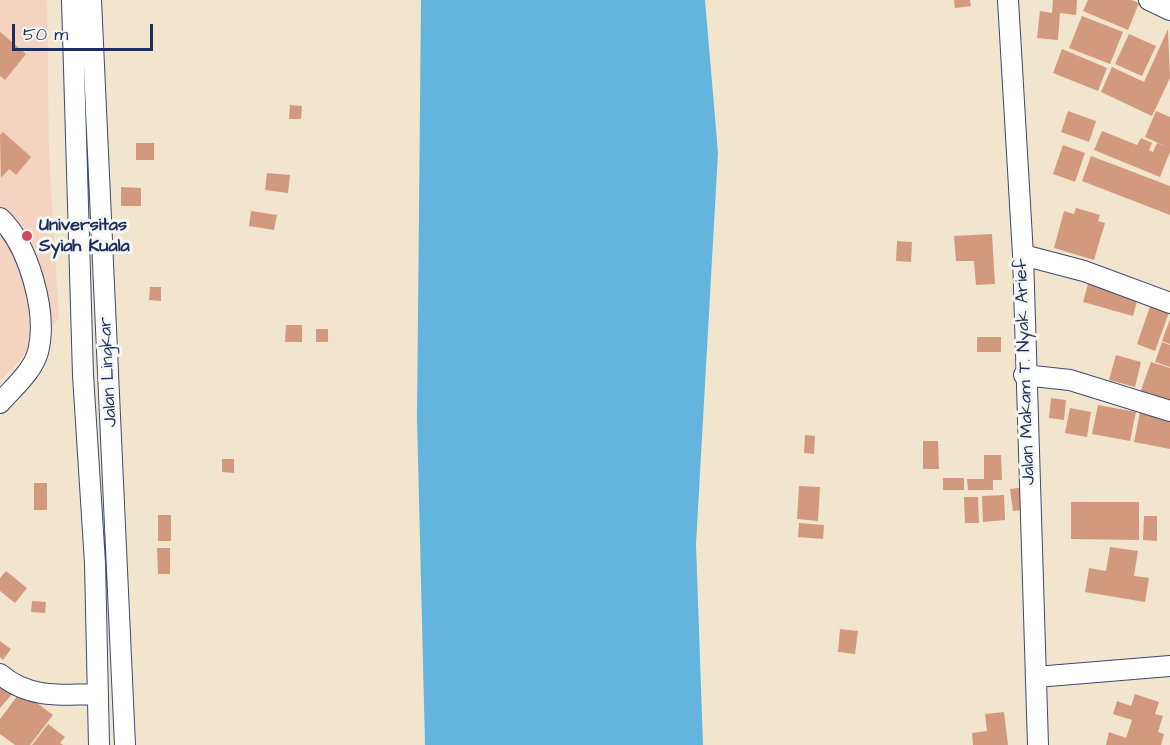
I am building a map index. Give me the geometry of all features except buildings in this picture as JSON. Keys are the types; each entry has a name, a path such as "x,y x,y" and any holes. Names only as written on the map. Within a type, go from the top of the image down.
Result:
{"street":[{"path":"72,0 83,375 96,634 92,694 99,745"},
{"name":"Jalan Lingkar","path":"91,0 122,634 125,745"},
{"name":"Jalan Makam T. Nyak Arief","path":"1008,0 1023,255 1024,375 1038,745"},
{"path":"1149,0 1170,10"},
{"path":"0,219 15,238 27,260 35,285 39,317 39,340 34,361 0,403"},
{"path":"1023,255 1084,271 1170,303"},
{"path":"1024,375 1070,380 1170,411"},
{"path":"96,634 122,634"},
{"path":"1036,677 1170,666"},
{"path":"0,674 20,688 40,694 92,694"}],"shaded area":[{"name":"Universitas Syiah Kuala","path":"0,0 47,0 49,154 59,319 0,381"}],"water":[{"path":"421,0 705,0 718,153 696,544 703,745 425,745 417,418"}],"place":[{"name":"Universitas Syiah Kuala","path":"27,236"}]}
